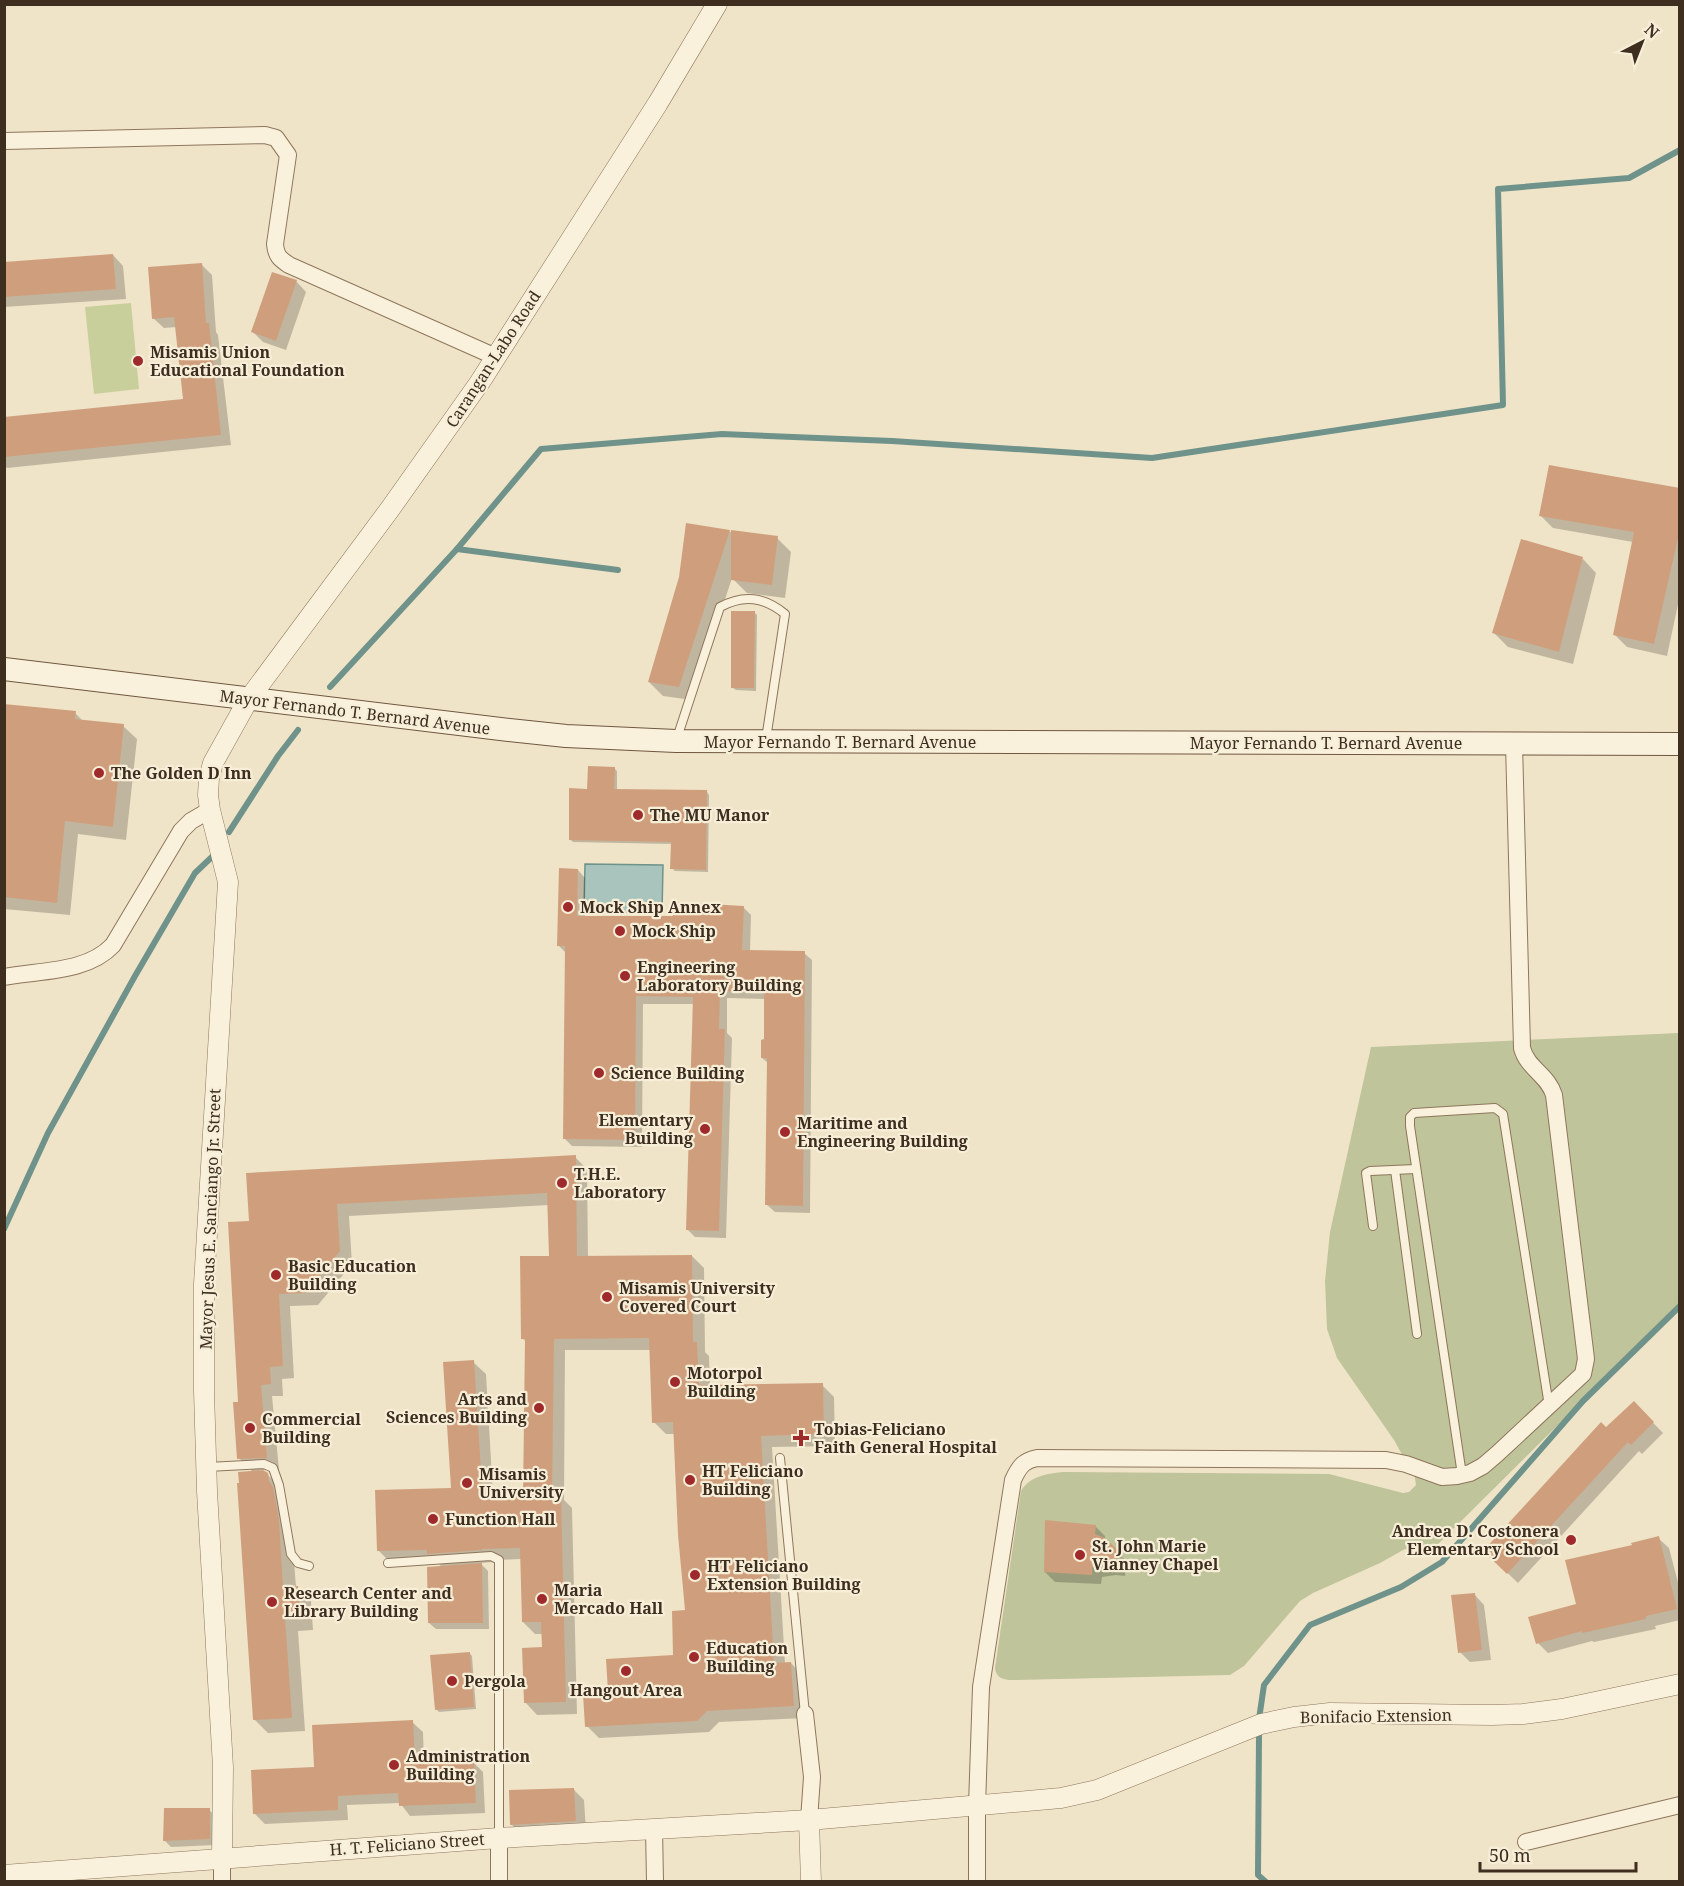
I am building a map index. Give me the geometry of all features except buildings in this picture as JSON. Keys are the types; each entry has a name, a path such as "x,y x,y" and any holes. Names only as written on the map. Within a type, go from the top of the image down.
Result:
{"main road":[{"name":"Mayor Fernando T. Bernard Avenue","path":"4,669 248,700 566,736 676,741 1680,744"}],"street":[{"name":"Carangan-Labo Road","path":"248,700 390,509 496,357 664,94 717,4"},
{"path":"4,141 265,135 276,138 288,155 275,244 280,259 496,357"},
{"name":"Mayor Jesus E. Sanciango Jr. Street","path":"222,1858 223,1767 204,1391 204,1284 228,900 225,866 208,795 213,762 248,700"},
{"path":"977,1881 981,1687 1013,1480 1018,1469 1026,1461 1037,1458 1366,1459 1406,1464 1442,1476 1462,1475 1483,1466 1583,1374 1586,1359 1554,1095 1548,1081 1527,1062 1522,1048 1514,744"},
{"path":"4,977 89,962 105,953 113,945 181,831 210,810"},
{"name":"Bonifacio Extension","path":"809,1820 1061,1798 1097,1790 1261,1724 1294,1717 1330,1713 1523,1714 1562,1709 1680,1684"},
{"path":"805,1714 812,1777 809,1820 811,1881"},
{"path":"1526,1842 1680,1805"},
{"name":"H. T. Feliciano Street","path":"4,1875 499,1838 809,1820"},
{"path":"654,1828 655,1881"},
{"path":"499,1838 499,1881"},
{"path":"222,1858 222,1881"}],"lane":[{"path":"676,741 720,607 738,599 748,598 768,603 785,614 765,741"},
{"path":"1462,1475 1410,1126 1412,1114 1496,1108 1503,1114 1550,1406"},
{"path":"1373,1226 1366,1173 1416,1169"},
{"path":"1395,1170 1417,1334"},
{"path":"780,1458 805,1714"},
{"path":"207,1467 264,1464 271,1467 278,1479 291,1554 298,1563 309,1566"},
{"path":"388,1563 491,1556 499,1560 499,1838"}],"green space":[{"path":"131,303 139,389 94,394 85,307"},
{"path":"1679,1033 1679,1305 1431,1551 1405,1549 1300,1601 1244,1666 1230,1675 1013,1680 998,1676 995,1668 1021,1491 1034,1479 1062,1472 1329,1474 1403,1493 1409,1492 1416,1485 1415,1478 1394,1440 1337,1358 1327,1329 1325,1281 1330,1232 1371,1047"}],"water":[{"path":"585,864 663,865 662,913 584,911"}],"waterway":[{"path":"457,549 541,449 722,434 892,441 1152,458 1503,405 1498,189 1629,178 1680,150"},
{"path":"330,687 457,549 618,570"},
{"path":"229,832 278,756 298,730"},
{"path":"4,1229 48,1133 135,976 195,873 215,854"},
{"path":"1259,1719 1264,1685 1310,1625 1401,1587 1442,1562 1583,1401 1680,1306"},
{"path":"1259,1735 1258,1875 1266,1882"}],"place":[{"name":"Misamis Union Educational Foundation","path":"138,361"},
{"name":"The Golden D Inn","path":"99,773"},
{"name":"The MU Manor","path":"638,815"},
{"name":"Mock Ship Annex","path":"568,907"},
{"name":"Mock Ship","path":"620,931"},
{"name":"Engineering Laboratory Building","path":"625,976"},
{"name":"Science Building","path":"599,1073"},
{"name":"Elementary Building","path":"705,1129"},
{"name":"Maritime and Engineering Building","path":"785,1132"},
{"name":"T.H.E. Laboratory","path":"562,1183"},
{"name":"Basic Education Building","path":"276,1275"},
{"name":"Misamis University Covered Court","path":"607,1297"},
{"name":"Motorpol Building","path":"675,1382"},
{"name":"Arts and Sciences Building","path":"539,1408"},
{"name":"Commercial Building","path":"250,1428"},
{"name":"Tobias-Feliciano Faith General Hospital","path":"801,1438"},
{"name":"HT Feliciano Building","path":"690,1480"},
{"name":"Misamis University","path":"467,1483"},
{"name":"Function Hall","path":"433,1519"},
{"name":"Andrea D. Costonera Elementary School","path":"1571,1540"},
{"name":"St. John Marie Vianney Chapel","path":"1080,1555"},
{"name":"HT Feliciano Extension Building","path":"695,1575"},
{"name":"Maria Mercado Hall","path":"542,1599"},
{"name":"Research Center and Library Building","path":"272,1602"},
{"name":"Education Building","path":"694,1657"},
{"name":"Hangout Area","path":"626,1671"},
{"name":"Pergola","path":"452,1681"},
{"name":"Administration Building","path":"394,1765"}]}
